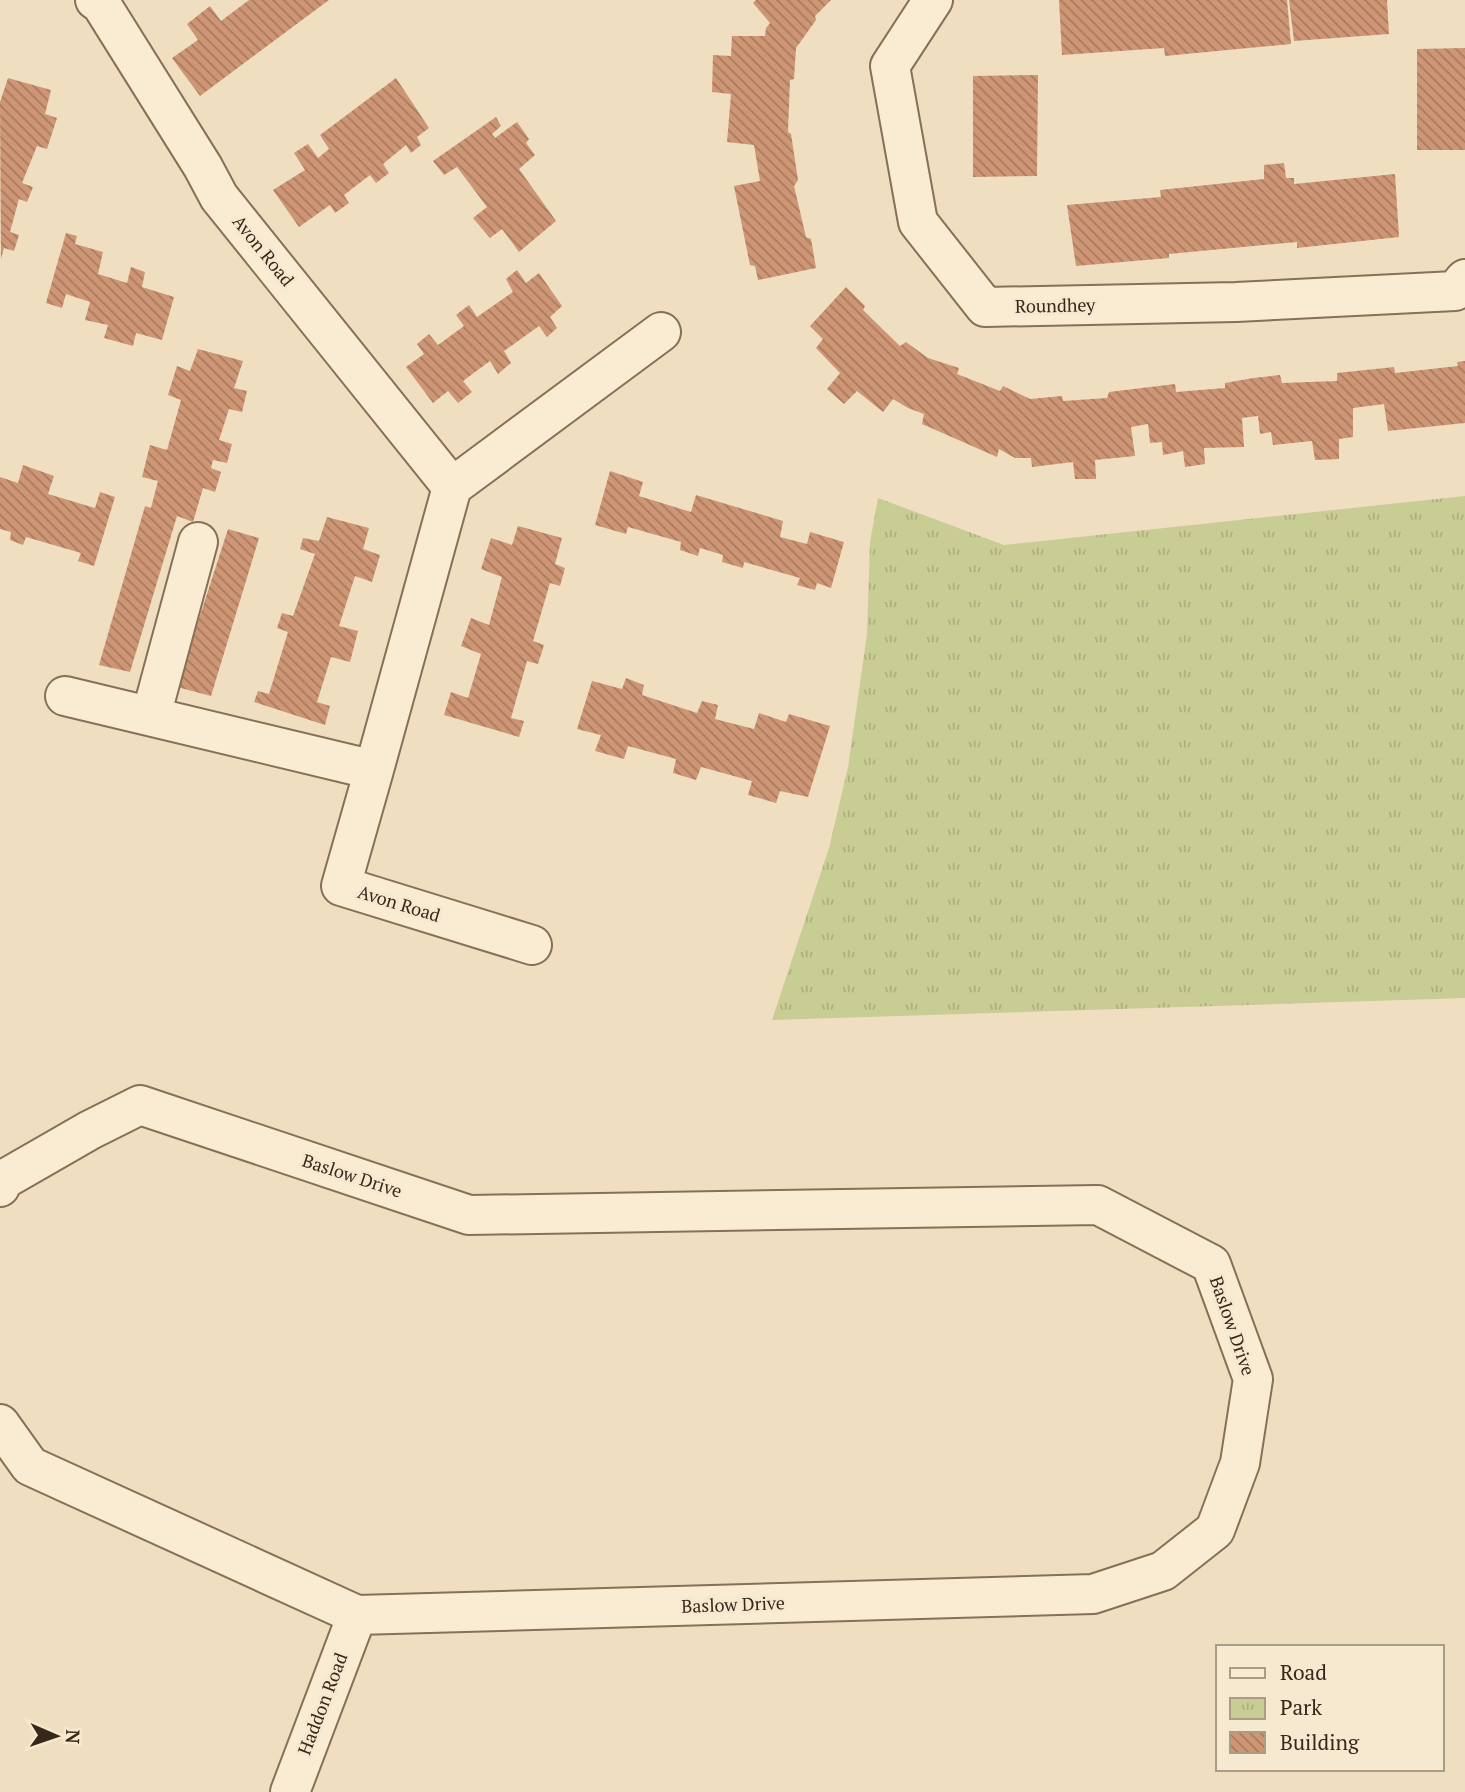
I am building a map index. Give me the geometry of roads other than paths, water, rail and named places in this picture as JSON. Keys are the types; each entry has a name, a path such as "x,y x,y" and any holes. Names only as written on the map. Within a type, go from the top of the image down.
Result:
{"street":[{"name":"Roundhey","path":"933,0 890,65 918,222 985,307 1236,302 1455,291 1465,279"},
{"name":"Avon Road","path":"101,1 204,167 219,197 452,487 341,886 532,945"},
{"path":"452,487 661,332"},
{"path":"151,716 198,542"},
{"path":"65,696 374,770"},
{"name":"Baslow Drive","path":"0,1187 3,1180 140,1105 469,1215 1098,1205 1211,1264 1253,1379 1240,1463 1215,1530 1163,1571 1093,1594 357,1615 30,1466 0,1424"},
{"name":"Haddon Road","path":"290,1792 357,1615"}]}
